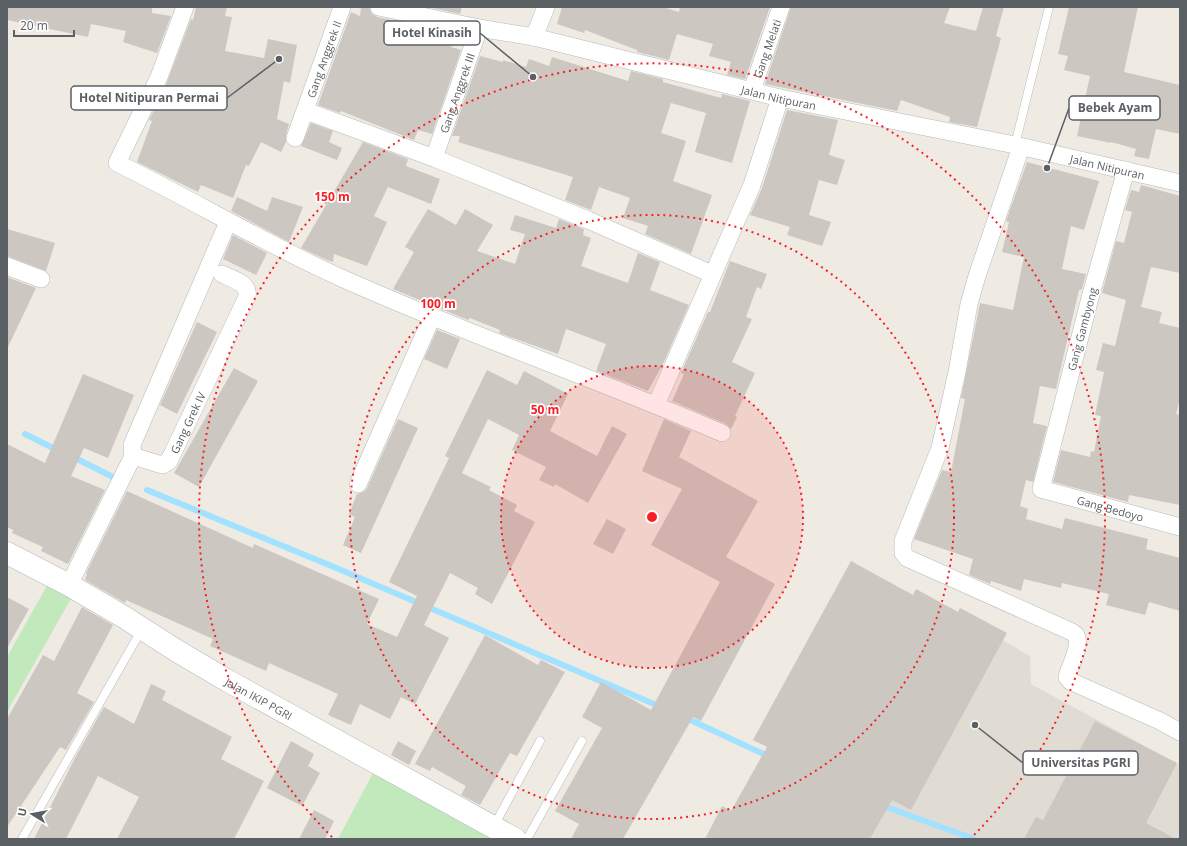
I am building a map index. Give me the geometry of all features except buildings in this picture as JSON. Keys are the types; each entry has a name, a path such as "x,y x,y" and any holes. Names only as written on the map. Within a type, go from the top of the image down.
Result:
{"main road":[{"name":"Jalan IKIP PGRI","path":"7,553 69,585 228,681 515,839"}],"street":[{"path":"185,7 158,77 118,163 228,222 336,276 472,334 656,405 722,433"},
{"name":"Gang Anggrek II","path":"295,138 306,111 342,7"},
{"name":"Jalan Nitipuran","path":"379,7 479,28 534,37 780,98 1018,146 1180,183"},
{"path":"534,37 546,7"},
{"name":"Gang Melati","path":"752,90 781,7"},
{"name":"Gang Anggrek III","path":"434,158 479,28"},
{"path":"656,405 752,185 780,98"},
{"path":"306,111 434,158 588,220 712,274"},
{"path":"1018,146 977,276 964,326 957,372 940,448 903,541 903,553 906,558 1076,635 1078,641 1068,677 1070,681 1160,720 1180,732"},
{"name":"Gang Gambyong","path":"1041,489 1090,298 1126,170"},
{"path":"69,585 133,456 132,445 228,222"},
{"path":"7,266 42,279"},
{"name":"Gang Grek IV","path":"133,456 162,465 169,461 247,297 248,292 244,285 222,274"},
{"path":"358,484 432,316"},
{"name":"Gang Bedoyo","path":"1041,489 1180,527"}],"lane":[{"path":"1018,146 1049,7"},
{"path":"22,839 138,636 139,626"},
{"path":"493,827 540,741"},
{"path":"527,839 582,741"}],"shaded area":[{"path":"917,591 1030,656 1031,684 1180,765 1180,839 784,839"}],"green space":[{"path":"49,582 73,595 7,712 7,657"},
{"path":"374,771 517,839 338,839"}],"waterway":[{"path":"25,434 59,451"},
{"path":"71,456 115,478"},
{"path":"147,490 334,567 661,707"},
{"path":"684,717 770,757"},
{"path":"881,805 974,839"}],"place":[{"name":"Hotel Nitipuran Permai","path":"279,59"},
{"name":"Hotel Kinasih","path":"533,77"},
{"name":"Bebek Ayam","path":"1047,168"},
{"name":"Universitas PGRI","path":"975,725"}]}
